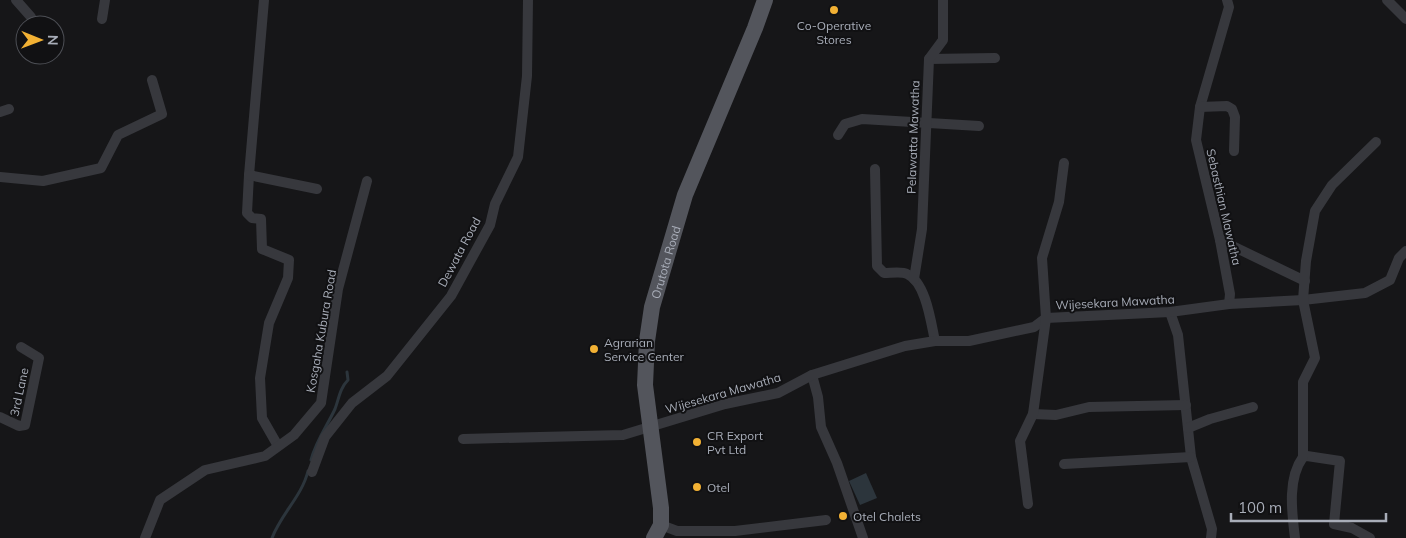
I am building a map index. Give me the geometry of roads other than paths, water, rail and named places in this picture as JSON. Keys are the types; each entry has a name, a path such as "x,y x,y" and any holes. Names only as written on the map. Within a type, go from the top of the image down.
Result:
{"main road":[{"name":"Orutota Road","path":"658,531 662,508 645,386 645,361 652,307 685,195 765,0"}],"street":[{"path":"16,0 29,15"},
{"path":"102,19 105,0"},
{"path":"264,0 248,175 247,213 252,218 261,219 262,249 289,260 288,278 269,323 260,378 262,418 278,446"},
{"name":"Dewata Road","path":"312,472 325,437 352,403 387,376 451,296 490,225 495,204 518,157 527,76 528,0"},
{"path":"929,59 943,40 943,0"},
{"name":"Sebasthian Mawatha","path":"1227,0 1229,8 1200,107 1196,140 1220,240 1230,294 1229,304"},
{"path":"1387,0 1406,19"},
{"path":"929,59 995,58"},
{"name":"Pelawatta Mawatha","path":"914,279 922,229 929,59"},
{"path":"0,177 43,182 101,168 118,135 162,114 152,80"},
{"path":"1200,107 1227,106 1232,109 1235,117 1234,151"},
{"path":"838,135 845,124 862,119 979,126"},
{"path":"1295,538 1292,504 1296,466 1302,457 1303,382 1315,358 1303,300 1306,261 1315,211 1332,185 1376,142"},
{"path":"1028,504 1020,441 1033,414 1046,318 1042,258 1059,202 1064,163"},
{"path":"875,169 877,266 884,273 906,273 914,279 927,302 935,340"},
{"path":"248,175 317,189"},
{"name":"Kosgaha Kubura Road","path":"145,538 160,500 205,470 265,456 294,435 322,403 338,289 367,181"},
{"path":"1220,240 1305,281"},
{"name":"Wijesekara Mawatha","path":"463,439 623,435 725,404 778,393 812,375 905,346 935,340 969,341 1034,327 1046,318 1170,312 1229,304 1303,300 1365,293 1390,280 1398,258 1406,251"},
{"path":"1170,312 1178,334 1191,457 1212,529 1211,538"},
{"name":"3rd Lane","path":"0,417 20,426 25,425 40,358 21,347"},
{"path":"812,375 818,397 821,427 838,462 863,538"},
{"path":"1033,414 1056,414 1089,407 1186,405"},
{"path":"1188,428 1210,419 1253,407"},
{"path":"1064,464 1191,457"},
{"path":"1302,457 1340,461 1334,524 1352,528 1370,538"},
{"path":"658,531 735,535 826,520"}],"waterway":[{"path":"311,460 335,409 341,390 348,380 347,372"},
{"path":"272,538 301,489 308,471"}],"place":[{"name":"Co-Operative Stores","path":"834,10"},
{"name":"Agrarian Service Center","path":"594,349"},
{"name":"CR Export Pvt Ltd","path":"697,442"},
{"name":"Otel","path":"697,487"},
{"name":"Otel Chalets","path":"843,516"}]}
